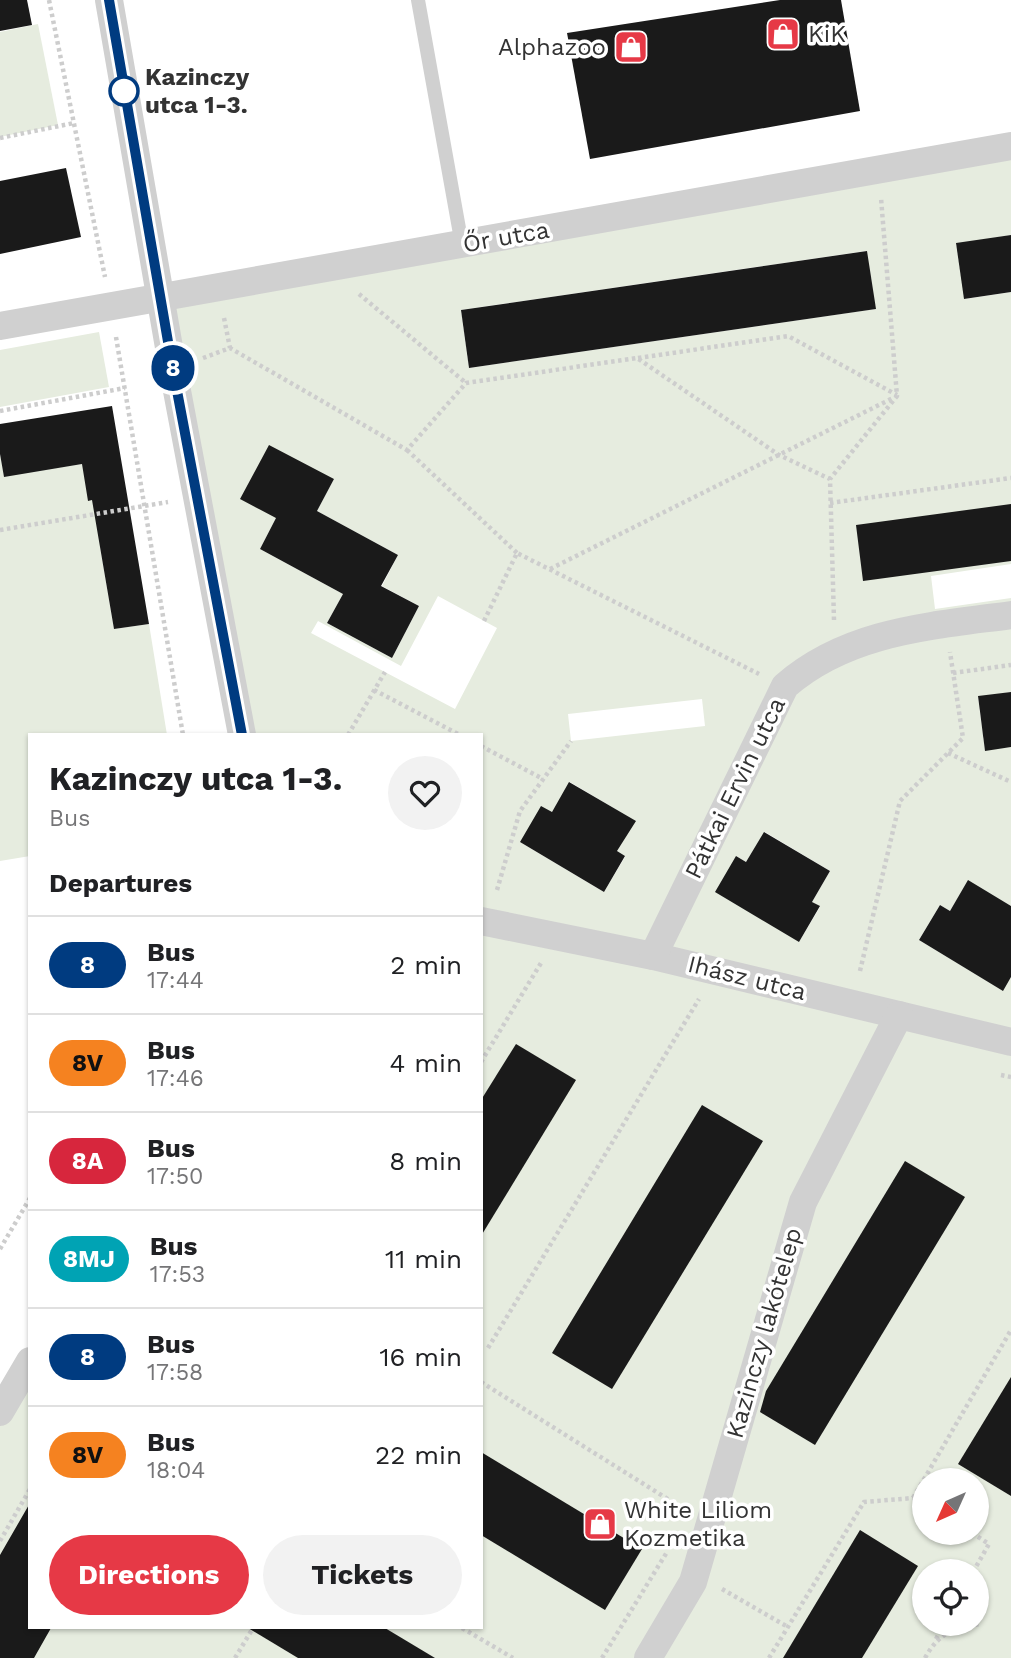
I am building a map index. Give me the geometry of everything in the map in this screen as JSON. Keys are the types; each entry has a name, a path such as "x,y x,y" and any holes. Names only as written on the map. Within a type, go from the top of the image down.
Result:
{"street":[{"path":"109,0 242,733"},
{"name":"Őr utca","path":"0,326 1011,146"},
{"name":"Pátkai Ervin utca","path":"653,956 785,687 804,670 835,652 877,636 1011,615"},
{"name":"Ihász utca","path":"483,921 653,956 1011,1042"},
{"name":"Kazinczy lakótelep","path":"648,1658 695,1573 803,1202 900,1015"},
{"path":"0,1412 28,1364"}],"lane":[{"path":"418,0 461,245"}],"path":[{"path":"49,0 111,306 183,733"},
{"path":"0,138 74,123"},
{"path":"835,652 830,479 897,396 880,187"},
{"path":"355,291 466,383"},
{"path":"223,315 230,348 407,450 517,553 785,687"},
{"path":"407,450 466,383 788,336 897,396"},
{"path":"199,359 230,348"},
{"path":"638,358 779,455 830,479"},
{"path":"0,411 125,388"},
{"path":"550,569 897,396"},
{"path":"830,503 1011,478"},
{"path":"0,530 129,509"},
{"path":"484,621 517,553"},
{"path":"860,971 900,801 963,738 950,646"},
{"path":"953,673 1011,665"},
{"path":"349,733 385,672"},
{"path":"374,690 456,733"},
{"path":"497,890 520,811 571,741"},
{"path":"483,747 543,779"},
{"path":"947,753 1011,782"},
{"path":"483,1059 543,960"},
{"path":"488,1348 700,999"},
{"path":"0,1249 28,1201"},
{"path":"931,1468 1011,1330"},
{"path":"483,1383 690,1514"},
{"path":"0,1541 28,1492"},
{"path":"769,1658 864,1502 912,1498"},
{"path":"603,1658 671,1545"},
{"path":"665,1555 788,1627"},
{"path":"235,1658 252,1629"},
{"path":"465,1629 513,1658"},
{"path":"925,1658 937,1636"},
{"path":"935,1640 942,1636"}],"shaded area":[{"path":"38,24 58,125 0,137 0,32"},
{"path":"1011,151 1011,235 956,244 965,299 1011,292 1011,564 931,576 935,609 1011,598 1011,692 978,697 985,750 1011,747 1011,906 968,881 950,911 940,905 919,940 1002,990 1011,977 1011,1037 483,916 483,733 247,733 165,301","holes":["866,251 875,309 469,368 461,310","334,479 317,511 398,555 382,586 419,606 392,658 327,623 343,594 260,549 276,518","438,596 497,628 455,709 311,633 318,621 401,666","702,699 705,726 571,741 568,714","570,782 635,821 617,851 625,857 604,892 520,842 552,812","765,832 830,871 812,902 820,907 799,942 736,856 746,862"]},
{"path":"99,332 109,387 0,407 0,350"},
{"path":"0,454 4,476 82,464 127,494 100,547 114,629 149,624 167,733 28,733 28,856 0,861"},
{"path":"483,927 1011,1049 1011,1658 0,1658 0,1425 28,1376 28,1629 483,1629"}],"building":[{"path":"0,0 27,0 32,25 0,31"},
{"path":"780,0 841,0 860,111 590,159 567,33"},
{"path":"66,168 81,237 0,254 0,181"},
{"path":"1011,235 1011,292 964,299 956,243"},
{"path":"867,251 876,309 469,368 461,310"},
{"path":"112,406 149,624 114,629 92,500 88,501 82,464 4,477 0,454 0,424"},
{"path":"269,445 334,479 317,511 398,555 381,586 419,606 392,658 327,623 343,594 260,549 276,518 240,499"},
{"path":"1011,504 1011,561 863,581 856,525"},
{"path":"1011,692 1011,747 985,751 978,696"},
{"path":"569,782 636,821 617,851 625,856 604,892 520,842 541,806 552,812"},
{"path":"764,832 830,871 812,902 820,906 799,942 715,892 736,856 746,862"},
{"path":"968,880 1011,906 1011,977 1003,991 919,940 940,905 950,911"},
{"path":"516,1044 576,1080 483,1233 483,1097"},
{"path":"702,1105 763,1141 612,1389 552,1353"},
{"path":"905,1161 965,1197 815,1445 760,1412 766,1391"},
{"path":"1011,1377 1011,1496 989,1483 989,1468 965,1468 958,1464"},
{"path":"483,1453 642,1549 605,1610 483,1536"},
{"path":"28,1506 28,1629 50,1629 34,1658 0,1658 0,1555"},
{"path":"860,1530 912,1562 912,1576 862,1658 783,1658"},
{"path":"250,1629 387,1629 435,1658 298,1658"}],"bus line":[{"name":"8","path":"109,0 171,359 242,733"}],"place":[{"name":"KiK","path":"783,34"},
{"name":"Alphazoo","path":"631,47"},
{"name":"Kazinczy utca 1-3.","path":"124,91"},
{"name":"White Liliom Kozmetika","path":"600,1524"}]}
